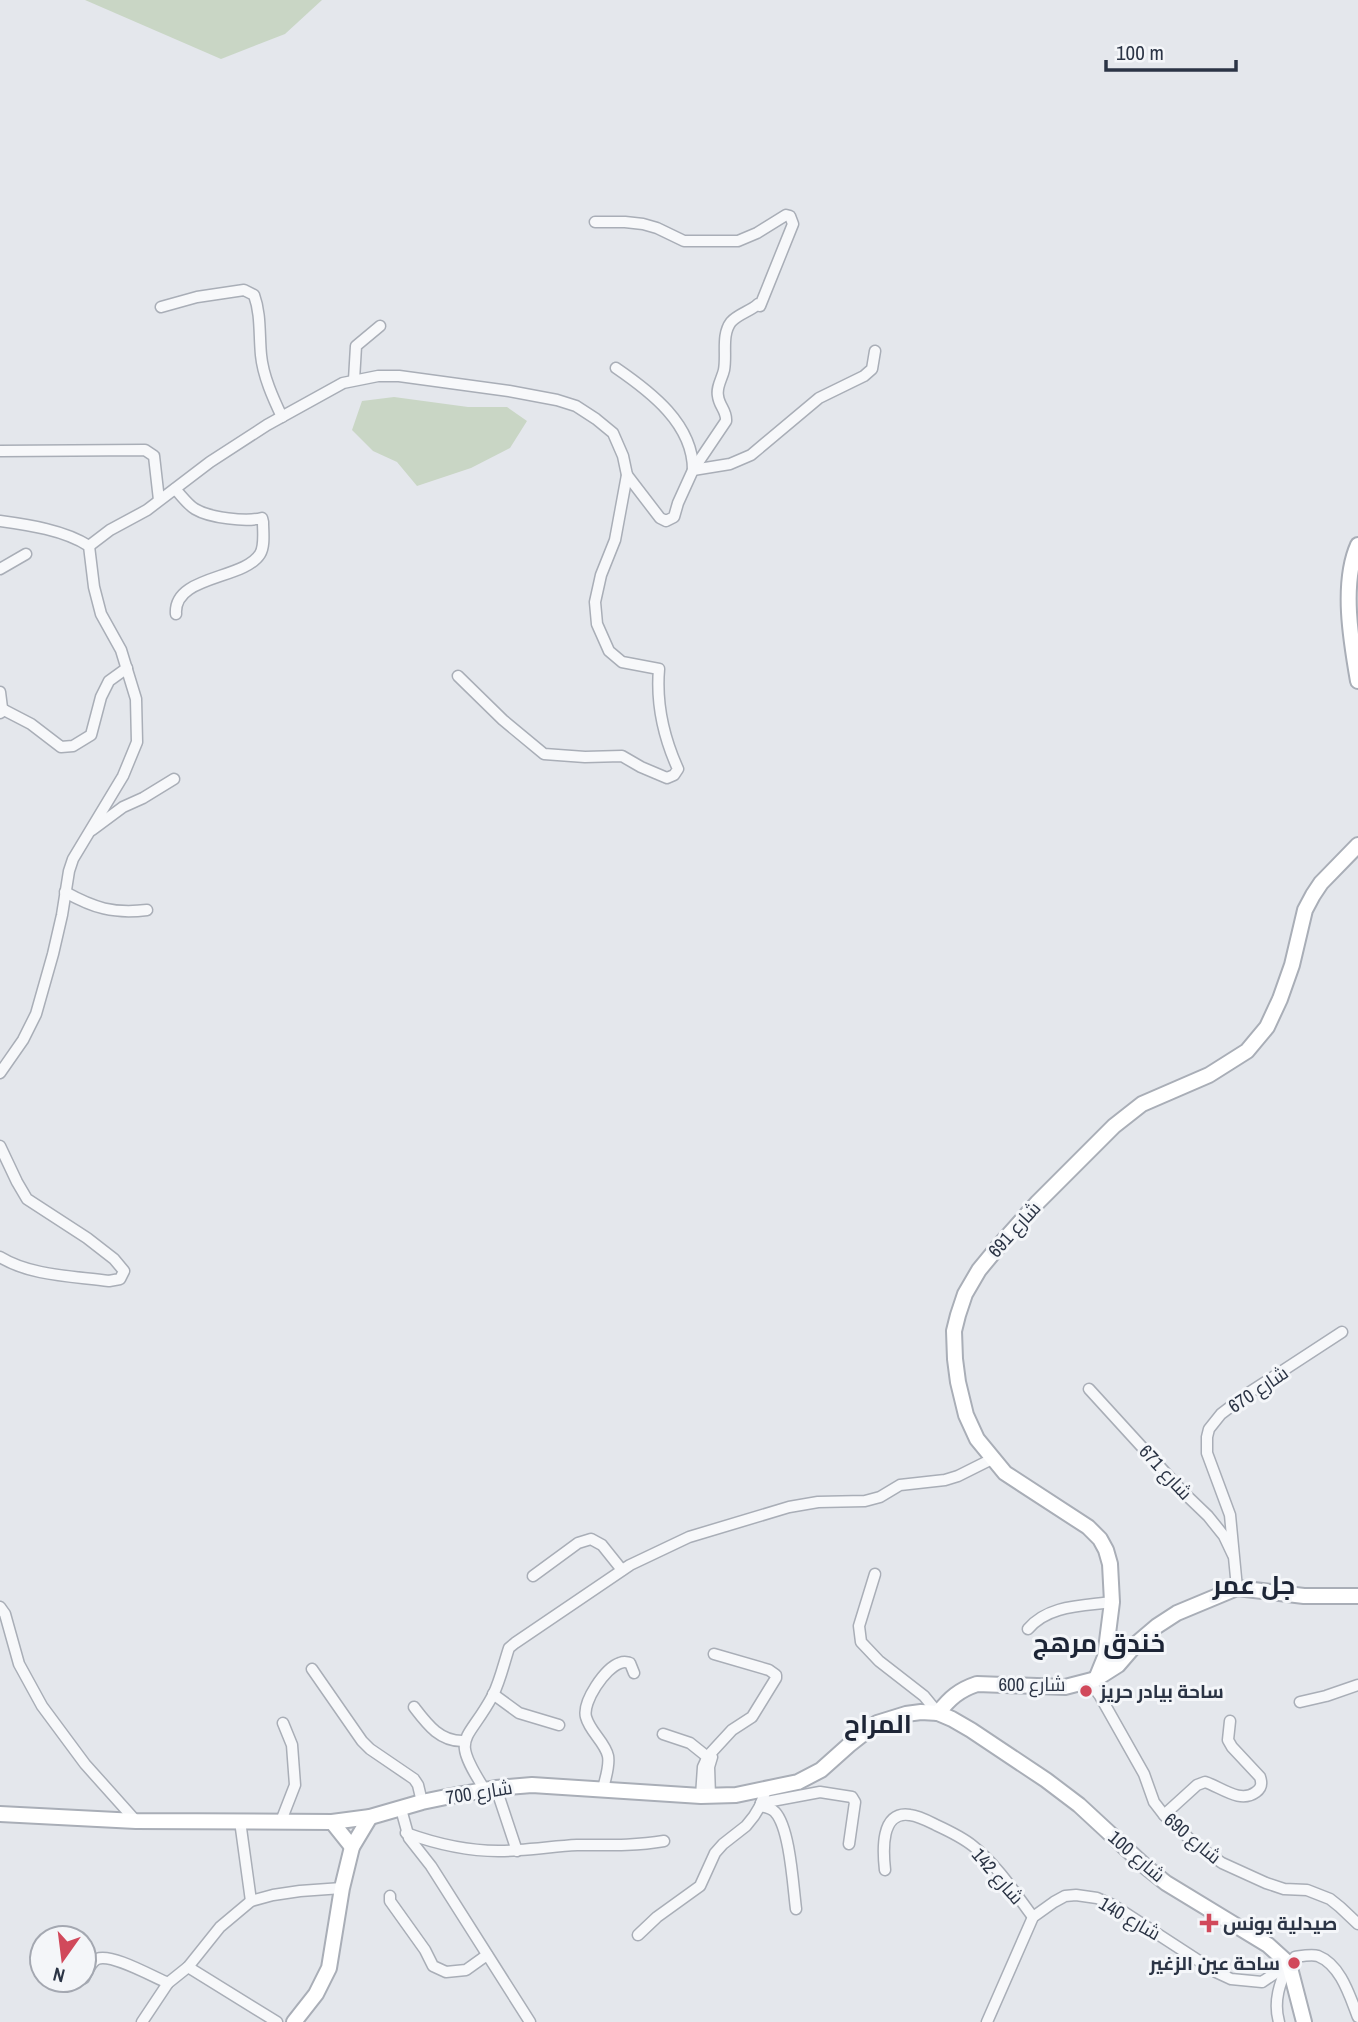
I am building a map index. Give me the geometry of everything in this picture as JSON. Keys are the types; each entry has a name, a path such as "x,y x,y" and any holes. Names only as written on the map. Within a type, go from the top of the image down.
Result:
{"main road":[{"path":"1358,545 1352,558 1348,586 1358,681"},
{"name":"شارع 691","path":"1093,1680 1105,1657 1112,1602 1110,1564 1100,1539 1067,1512 1015,1480 992,1459 977,1439 967,1415 955,1359 954,1331 958,1315 965,1294 979,1270 1038,1202 1114,1126 1142,1104 1209,1075 1247,1051 1266,1027 1280,999 1292,965 1305,910 1312,895 1358,845"},
{"path":"1237,1588 1304,1596 1358,1596"},
{"name":"شارع 600","path":"938,1713 951,1697 964,1688 977,1684 1065,1687 1093,1680 1118,1665 1157,1626 1177,1614 1237,1588"},
{"name":"شارع 700","path":"0,1814 136,1821 332,1822 370,1817 422,1802 490,1789 532,1785 705,1796 736,1795 762,1799 821,1770 877,1723 906,1714 938,1713"},
{"name":"شارع 100","path":"938,1713 971,1730 1046,1780 1079,1805 1166,1883 1268,1945 1289,1964"},
{"path":"296,2021 316,1993 329,1968 342,1888 352,1847 370,1817"},
{"path":"332,1822 352,1847"},
{"path":"1289,1964 1304,2022"}],"street":[{"path":"595,222 643,225 657,228 684,241 738,241 786,215 792,220 761,306 758,304 737,317 729,326 724,368 717,394 727,416 726,421 694,470 674,517 666,522 660,518 627,475"},
{"path":"161,307 197,297 244,290 254,295 258,305 261,358 271,395 282,417"},
{"path":"354,380 356,346 380,326"},
{"path":"694,470 730,464 751,455 819,398 864,376 872,369 875,351"},
{"path":"616,368 646,389 670,414 690,447 694,470"},
{"path":"89,546 110,530 147,510 210,462 343,383 378,376 399,376 534,394 576,406 613,433 623,456 627,475 615,540 601,575 595,602 597,624 609,651 622,662 659,669 657,688 663,724 668,746 678,769 674,775 667,778 622,756 544,754 503,720 458,676"},
{"path":"0,451 145,450 154,456 159,500"},
{"path":"175,489 194,509 236,520 262,518 264,522 261,553 256,559 191,588 180,598 176,614"},
{"path":"0,521 40,527 89,546"},
{"path":"0,1073 23,1040 36,1014 53,954 73,859 123,776 138,742 136,699 121,650 101,614 94,587 89,546"},
{"path":"0,569 26,554"},
{"path":"0,692 2,712 31,724 61,747 73,746 91,735 101,697 109,681 127,668"},
{"path":"88,832 123,807 144,798 174,779"},
{"path":"65,892 94,907 123,912 147,910"},
{"path":"0,1146 27,1199 96,1245 124,1271 120,1279 109,1280 31,1270 14,1266 0,1257"},
{"name":"شارع 670","path":"1237,1588 1230,1515 1207,1453 1209,1429 1221,1414 1250,1392 1342,1332"},
{"name":"شارع 671","path":"1089,1389 1208,1516 1224,1536 1236,1560"},
{"path":"517,1851 490,1789 467,1760 464,1741 493,1694 509,1648 514,1643 622,1570 690,1537 728,1524 803,1505 865,1501 880,1497 900,1485 958,1476 992,1459"},
{"path":"533,1576 578,1544 592,1539 602,1545 622,1570"},
{"path":"875,1574 859,1626 861,1642 879,1661 924,1696 938,1713"},
{"path":"1028,1629 1035,1620 1062,1608 1112,1602"},
{"path":"0,1607 5,1614 19,1664 42,1706 85,1764 136,1821"},
{"path":"705,1796 710,1756 727,1735 752,1717 776,1678 774,1672 769,1670 714,1654"},
{"path":"603,1789 607,1754 588,1722 585,1711 597,1685 613,1667 624,1662 631,1663 634,1672"},
{"path":"312,1669 362,1741 414,1779 422,1802"},
{"name":"شارع 690","path":"1093,1680 1144,1774 1154,1802 1195,1844 1222,1863 1275,1886 1318,1894 1340,1907 1358,1924"},
{"path":"1300,1702 1358,1685"},
{"path":"493,1694 519,1713 559,1725"},
{"path":"414,1707 433,1730 455,1741 464,1741"},
{"path":"1164,1815 1197,1785 1205,1782 1244,1796 1257,1792 1261,1787 1260,1777 1228,1740 1230,1721"},
{"path":"281,1821 295,1785 292,1745 283,1723"},
{"path":"663,1734 683,1740 710,1756"},
{"path":"762,1799 820,1792 849,1796 855,1802 849,1844"},
{"path":"762,1799 782,1823 796,1909"},
{"path":"638,1935 668,1909 697,1890 718,1849 746,1826 762,1799"},
{"path":"401,1809 406,1833 431,1866 530,2022"},
{"name":"شارع 142","path":"885,1870 885,1834 899,1816 915,1816 951,1832 974,1847 1033,1917"},
{"path":"240,1821 251,1901"},
{"path":"406,1833 453,1847 479,1850 517,1851 664,1841"},
{"path":"142,2022 168,1983 188,1967 220,1927 251,1901 300,1891 342,1888"},
{"name":"شارع 140","path":"1033,1917 1065,1896 1086,1895 1113,1905 1200,1963 1231,1979 1262,1982 1295,1957 1317,1955 1333,1967 1346,1986 1358,2017"},
{"path":"390,1896 390,1901 425,1950 433,1966 446,1972 466,1970 487,1955"},
{"path":"987,2022 1033,1917"},
{"path":"98,1959 109,1959 168,1983"},
{"path":"1279,2022 1276,2013 1278,1987 1289,1964"},
{"path":"188,1967 277,2022"}],"green space":[{"path":"85,0 322,0 285,34 221,59"},
{"path":"394,397 468,407 507,407 527,421 510,448 471,468 417,486 397,462 373,451 352,430 362,401"}],"place":[{"name":"ساحة بيادر حريز","path":"1086,1691"},
{"name":"صيدلية يونس","path":"1209,1923"},
{"name":"ساحة عين الزغير","path":"1294,1963"}],"district":[{"name":"جل عمر","path":"1254,1584"},
{"name":"خندق مرهج","path":"1099,1642"},
{"name":"المراح","path":"878,1723"}]}
